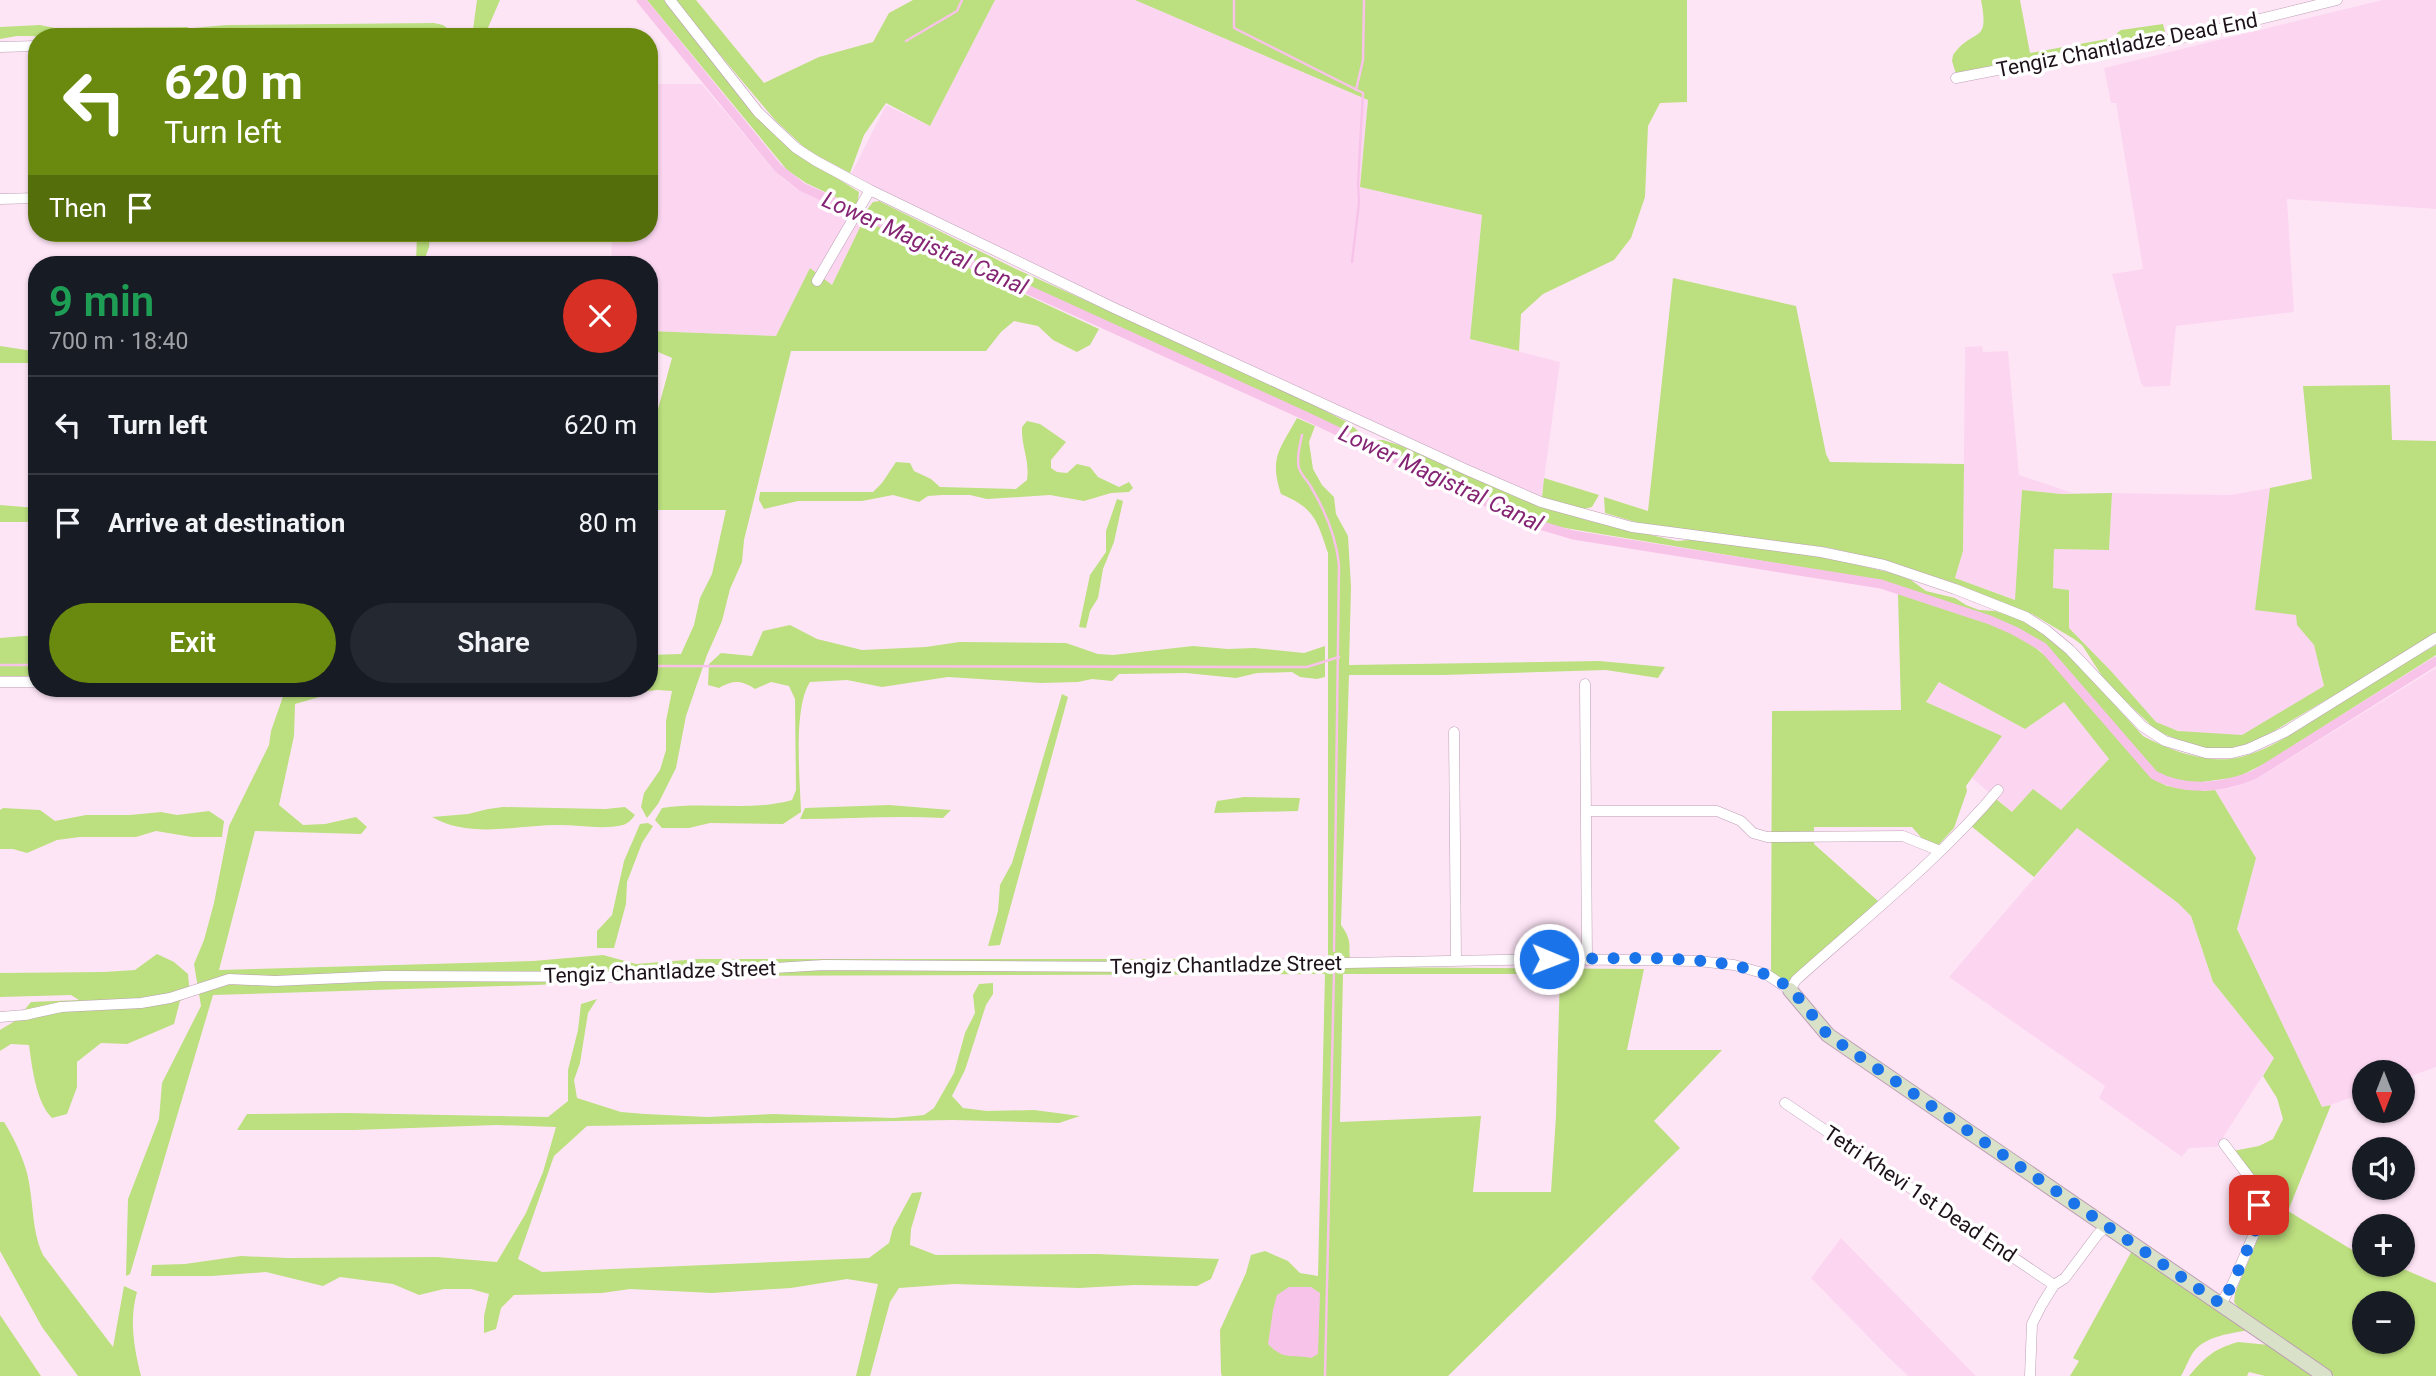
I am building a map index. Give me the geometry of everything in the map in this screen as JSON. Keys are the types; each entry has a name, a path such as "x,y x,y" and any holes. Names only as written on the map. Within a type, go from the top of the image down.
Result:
{"street":[{"path":"670,0 758,112 816,161 867,194 1541,502 1632,527 1821,552 1884,565 2026,617 2070,650 2142,726 2165,741 2219,754 2248,749 2285,732 2436,638"},
{"name":"Tengiz Chantladze Dead End","path":"1956,78 2189,37 2337,0"},
{"path":"0,47 28,46"},
{"path":"817,281 867,194"},
{"path":"0,199 28,198"},
{"path":"0,682 28,682"},
{"path":"1585,684 1587,960"},
{"path":"1454,732 1456,961"},
{"path":"1790,990 1796,980 1940,851 1998,790"},
{"path":"1586,811 1717,811 1741,821 1753,833 1767,836 1903,836 1940,851"},
{"name":"Tengiz Chantladze Street","path":"0,1017 61,1007 141,1003 170,998 229,979 275,981 385,976 652,977 688,970 824,965 1148,967 1587,960 1698,961 1734,965 1766,974 1790,990 1828,1035 2325,1376"},
{"name":"Tetri Khevi 1st Dead End","path":"1785,1102 2054,1285"},
{"path":"2221,1304 2259,1222 2255,1185 2224,1144"},
{"path":"2030,1376 2032,1324 2054,1285 2065,1278 2107,1226"}],"shaded area":[{"path":"995,0 1135,0 1368,100 1360,187 1482,215 1470,339 1560,362 1541,502 1467,470 849,178 886,105 930,126"},
{"path":"2382,0 2436,0 2436,209 2287,199 2294,312 2176,326 2170,386 2144,387 2112,274 2143,269 2116,103 2111,103 2104,68"},
{"path":"658,84 702,84 785,180 797,189 864,219 832,285 810,269 776,336 658,331 658,256 611,256 612,242 658,242"},
{"path":"1982,346 1983,352 2008,351 2019,475 2073,493 2022,490 2016,600 1955,578 1963,551 1965,347"},
{"path":"2270,488 2267,526 2297,625 2314,645 2324,687 2242,735 2188,733 2166,727 2146,712 2069,628 2069,590 2053,589 2054,549 2109,550 2112,493 2230,495"},
{"path":"2436,668 2436,1067 2415,1075 2415,1060 2352,1060 2352,1097 2322,1108 2237,929 2256,858 2215,790 2255,780"},
{"path":"1939,682 2025,729 2064,702 2109,759 2061,811 2012,812 1972,778 2001,736 1926,702"},
{"path":"2077,828 2178,903 2191,916 2213,982 2274,1058 2217,1147 2189,1148 2182,1157 2099,1098 2105,1086 1949,977"},
{"path":"1841,1238 1976,1376 1908,1376 1885,1354 1811,1278"},
{"path":"1289,1287 1311,1287 1320,1293 1318,1354 1311,1358 1284,1355 1268,1344 1277,1295"}],"green space":[{"path":"477,0 500,0 488,28 473,28"},
{"path":"647,0 664,0 740,94 808,160 859,192 857,207 806,183 787,170"},
{"path":"674,0 696,0 764,83 819,57 873,42 889,13 913,0 995,0 930,126 886,103 864,135 850,173 807,150 775,120"},
{"path":"1135,0 1687,0 1687,102 1660,103 1648,126 1645,197 1631,238 1614,260 1543,294 1521,314 1519,351 1470,339 1482,215 1360,187 1368,100"},
{"path":"1981,0 2020,0 2030,53 2118,37 2117,33 2121,30 2163,24 2165,32 1956,74 1953,55 1982,30"},
{"path":"434,23 447,28 193,28 227,25"},
{"path":"40,25 55,28 28,28 28,36 0,39 0,27"},
{"path":"188,27 188,28 55,28"},
{"path":"879,201 1016,269 1276,386 1349,423 1368,440 1383,440 1399,445 1538,505 1586,520 1677,541 1700,539 1754,545 1833,559 1892,573 1911,580 1926,591 1955,598 1979,610 1995,611 2020,619 2069,655 2143,736 2191,755 2229,759 2273,745 2380,676 2436,645 2436,655 2266,763 2238,777 2202,782 2202,791 2215,790 2256,858 2237,929 2322,1107 2331,1105 2288,1211 2352,1250 2352,1277 2415,1277 2415,1274 2436,1283 2436,1376 2334,1376 2240,1310 2234,1302 2235,1293 2267,1217 2259,1181 2233,1151 2259,1146 2273,1139 2283,1119 2277,1098 2263,1076 2274,1058 2213,982 2191,916 2178,903 2077,828 2034,877 1971,826 1996,799 2012,812 2033,789 2061,810 2109,759 2064,702 2025,729 1939,682 1926,702 2002,736 1966,786 1967,791 1954,828 1933,851 1912,827 1814,827 1814,844 1878,901 1790,982 1784,982 1771,971 1772,711 1901,710 1898,593 1978,618 2034,647 2050,660 2155,780 2167,786 2196,790 2196,782 2172,780 2152,769 2042,644 2002,622 1883,581 1553,526 866,211 873,202"},
{"path":"864,219 1099,329 1090,345 1077,352 1053,340 1038,326 1014,321 986,351 791,351 744,540 742,562 686,716 676,768 658,804 647,818 641,807 644,793 660,770 666,750 666,721 672,691 658,690 658,655 681,654 694,625 700,598 712,574 726,510 658,510 658,409 672,358 658,352 658,331 776,336 810,268 832,285"},
{"path":"417,242 429,242 426,256 416,256"},
{"path":"1673,278 1796,306 1826,454 1830,462 1964,464 1963,551 1955,578 2015,600 2022,490 2061,494 2112,493 2109,550 2054,549 2053,588 2069,590 2069,628 2156,722 2178,731 2242,735 2324,686 2314,645 2297,625 2296,615 2255,610 2270,488 2312,479 2303,386 2390,385 2392,440 2436,441 2436,635 2252,744 2231,750 2201,748 2158,732 2118,694 2102,676 2082,645 2074,639 2034,615 1954,583 1885,561 1830,548 1642,524 1605,513 1604,497 1648,511"},
{"path":"0,346 28,350 28,363 0,363"},
{"path":"1297,418 1315,426 1309,442 1313,469 1322,485 1334,497 1336,514 1348,536 1351,587 1349,665 1599,661 1665,667 1658,678 1606,670 1349,675 1341,925 1349,942 1352,967 1644,969 1627,1050 1722,1050 1654,1121 1680,1148 1448,1376 1222,1376 1221,1373 1220,1330 1246,1273 1251,1255 1265,1251 1288,1261 1300,1273 1318,1276 1325,974 705,976 537,985 213,995 130,1274 126,1276 128,1199 159,1119 162,1083 201,1006 194,964 214,903 229,826 269,745 283,697 320,697 295,704 294,736 279,805 303,825 325,824 356,817 367,827 361,834 255,831 219,970 533,961 603,955 636,964 699,959 1328,959 1328,553 1313,516 1301,504 1281,494 1276,462 1281,446","holes":["1343,974 1560,974 1551,1192 1473,1192 1481,1116 1340,1122"]},
{"path":"1027,421 1040,424 1066,442 1051,460 1051,468 1057,472 1067,473 1077,464 1090,467 1098,477 1119,487 1129,482 1133,488 1129,492 1111,493 1084,501 1050,495 987,499 970,495 942,495 928,496 919,502 893,495 862,501 798,501 764,509 759,500 760,492 873,492 896,462 910,463 914,471 940,487 1016,489 1027,480 1022,427"},
{"path":"1544,478 1599,495 1592,507 1584,509 1542,498"},
{"path":"1117,499 1123,501 1114,542 1103,569 1098,598 1090,611 1086,628 1079,627 1090,575 1106,552 1106,531"},
{"path":"0,505 28,507 28,522 0,522"},
{"path":"790,625 817,639 862,650 926,647 959,642 1066,643 1098,654 1113,655 1193,646 1304,653 1325,646 1325,677 1300,677 1292,672 1257,673 1236,678 1186,673 1119,674 1112,681 1092,679 1041,683 948,677 882,687 847,680 810,682 801,709 799,726 801,812 783,824 710,823 689,828 662,828 655,820 662,808 695,805 744,806 792,800 796,790 795,699 789,686 771,682 755,689 737,682 719,688 708,685 709,664 721,653 752,656 763,631"},
{"path":"28,636 28,676 0,676 0,638"},
{"path":"1062,694 1068,697 1000,945 988,946 998,911 1000,885 1012,863"},
{"path":"1244,797 1300,798 1298,811 1214,813 1217,801"},
{"path":"889,805 951,810 943,818 800,819 805,808"},
{"path":"503,807 625,807 635,815 627,823 615,826 559,825 494,829 462,828 432,817"},
{"path":"0,810 40,810 55,821 86,815 161,812 177,815 209,811 224,821 222,837 192,837 156,831 136,837 80,837 57,840 27,853 0,849"},
{"path":"648,823 653,826 642,843 627,882 626,904 614,948 597,948 597,931 612,915 624,861 640,824"},
{"path":"157,954 174,962 188,974 190,996 180,1001 174,1024 127,1044 101,1043 77,1062 77,1087 67,1114 52,1118 38,1094 29,1045 11,1044 0,1051 0,1030 15,1021 31,1002 79,1000 71,995 0,997 0,973 135,970"},
{"path":"993,983 993,994 986,1005 965,1070 952,1096 963,1108 987,1111 1034,1110 1080,1116 1059,1123 953,1120 587,1126 554,1156 518,1259 542,1272 869,1258 889,1243 893,1228 912,1193 922,1192 911,1229 910,1245 936,1255 1097,1254 1219,1259 1211,1279 1197,1286 1079,1288 954,1284 899,1288 890,1302 870,1376 856,1376 878,1284 847,1279 791,1288 712,1293 630,1289 602,1293 514,1295 501,1308 496,1329 484,1333 484,1316 489,1294 471,1289 444,1289 419,1295 393,1284 340,1277 323,1286 266,1272 212,1276 151,1276 152,1265 185,1264 241,1256 437,1257 497,1262 526,1213 543,1172 556,1127 497,1125 354,1130 237,1130 247,1114 548,1117 568,1101 568,1070 581,1004 597,999 588,1013 580,1063 574,1080 577,1098 621,1112 645,1114 894,1118 924,1115 934,1108 954,1073 965,1033 975,1013 973,995 979,984"},
{"path":"0,1122 4,1122 8,1128 25,1166 36,1235 43,1255 113,1347 124,1286 137,1292 133,1334 141,1376 78,1376 42,1327 0,1251"},
{"path":"2134,1247 2249,1330 2220,1336 2200,1345 2181,1376 2070,1376 2079,1361 2073,1358"},
{"path":"0,1315 41,1376 0,1376"},
{"path":"2238,1342 2269,1345 2315,1376 2265,1376 2249,1372 2247,1376 2189,1376 2211,1354"}],"waterway":[{"name":"Lower Magistral Canal","path":"641,0 778,168 802,187 1310,418 1526,521 1573,535 1881,584 1990,620 2043,647 2154,775 2166,780 2204,786 2229,783 2254,775 2436,661"},
{"path":"906,41 957,11 962,0"},
{"path":"1234,0 1234,28 1363,93 1359,203 1352,262"},
{"path":"1356,90 1363,60 1364,0"},
{"path":"1302,435 1299,468 1326,515 1339,565 1334,951"},
{"path":"658,666 1307,667 1339,657"},
{"path":"0,665 28,665"},
{"path":"1325,1376 1334,972"}],"route":[{"path":"1549,959 1698,961 1734,965 1766,974 1790,990 1828,1035 2221,1304 2259,1222 2259,1205"}]}
